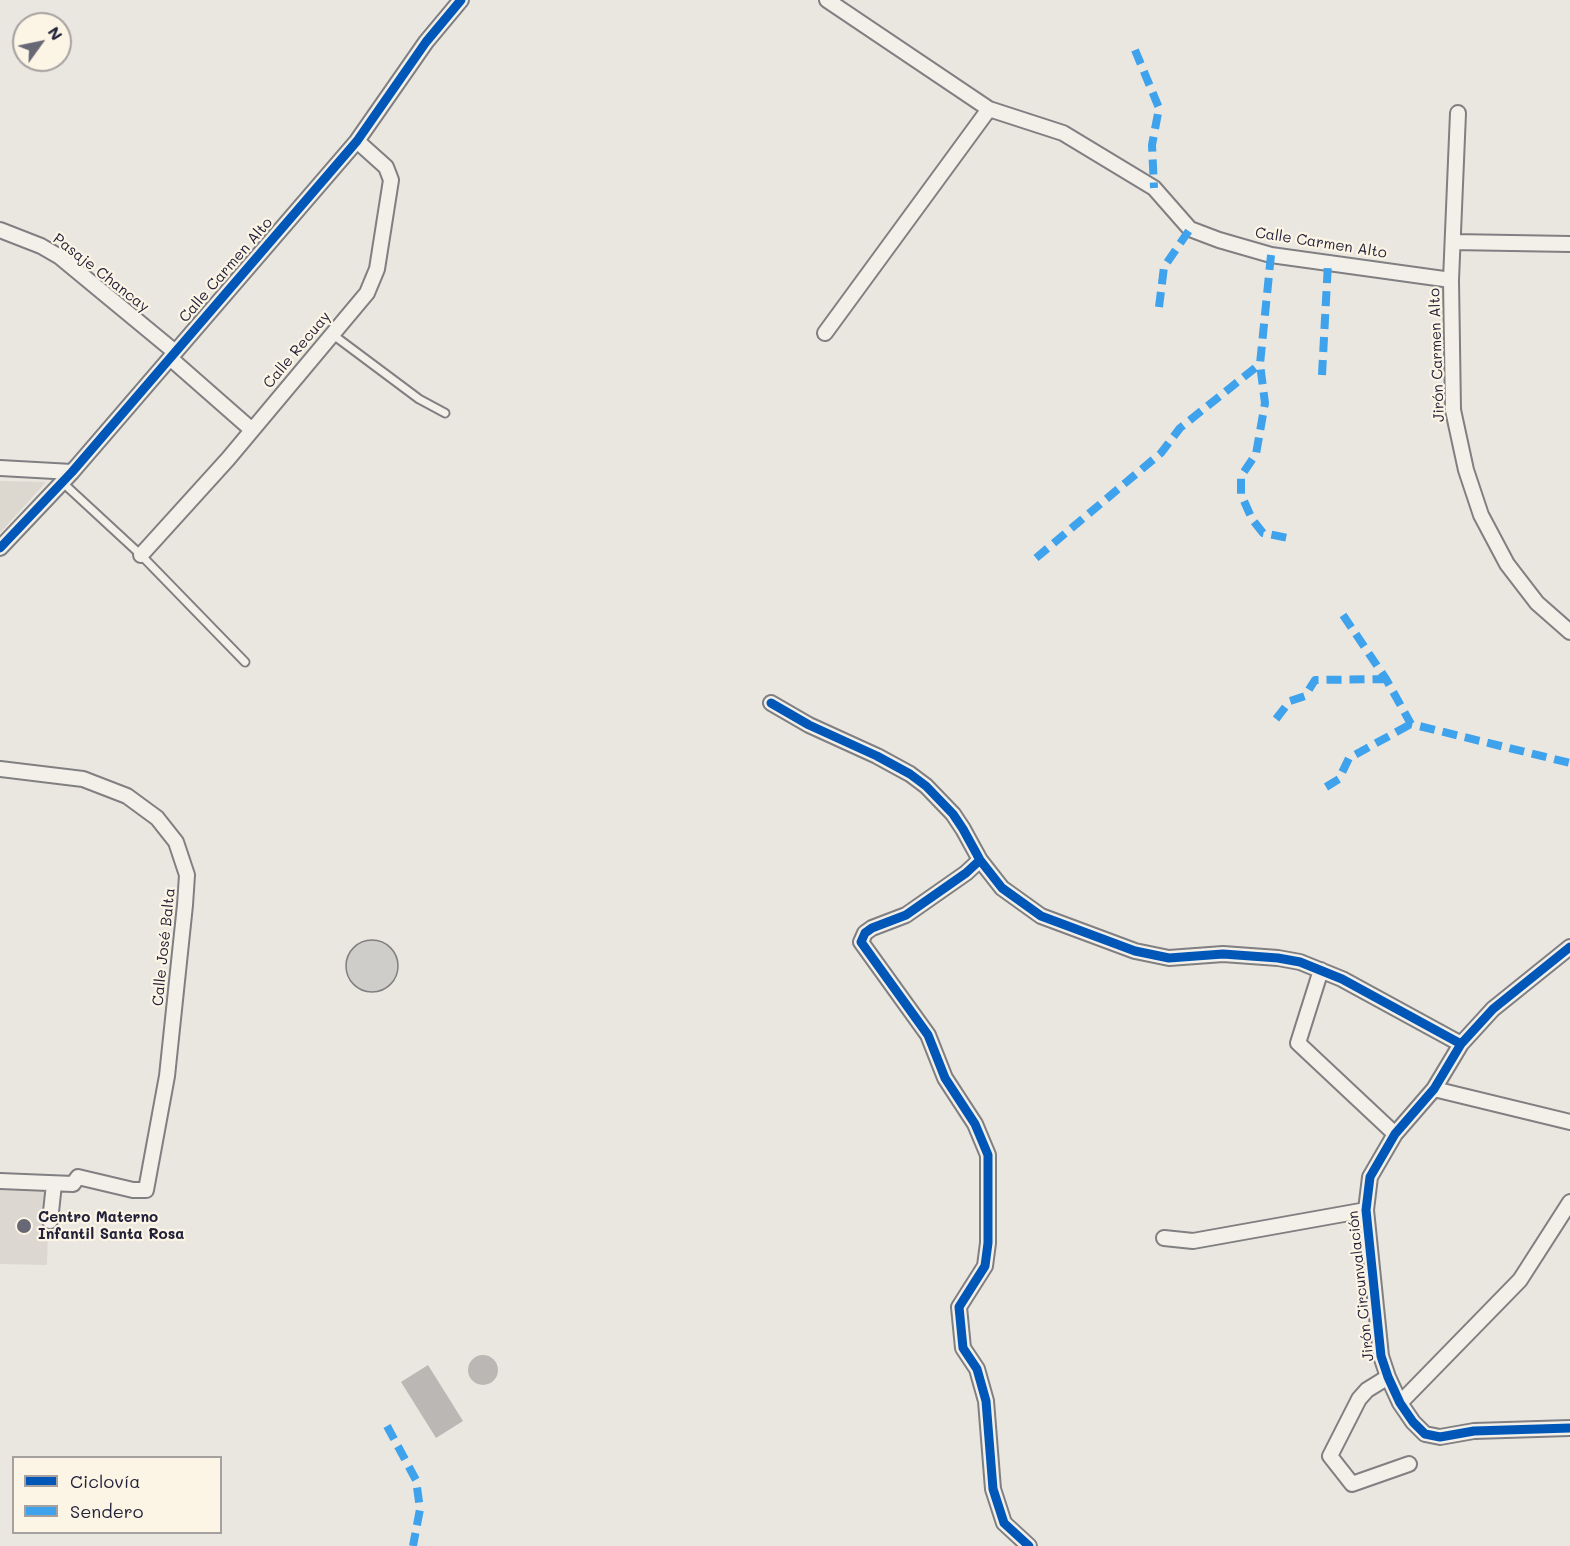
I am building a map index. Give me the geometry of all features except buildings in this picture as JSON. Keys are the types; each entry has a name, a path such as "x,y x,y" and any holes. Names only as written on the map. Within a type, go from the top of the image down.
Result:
{"street":[{"name":"Calle Carmen Alto","path":"0,548 72,472 357,141 426,42 461,0"},
{"name":"Calle Carmen Alto","path":"827,0 989,109 1064,133 1154,188 1190,229 1271,255 1451,280"},
{"path":"825,333 989,109"},
{"name":"Jirón Carmen Alto","path":"1458,113 1451,280 1453,410 1466,470 1481,515 1507,564 1537,603 1570,633"},
{"name":"Calle Recuay","path":"141,555 252,430 367,293 376,269 391,180 386,167 357,141"},
{"name":"Pasaje Chancay","path":"0,230 41,246 60,257 173,355 252,430"},
{"path":"1453,242 1570,244"},
{"path":"0,468 72,472"},
{"path":"771,703 809,725 877,756 910,774 926,786 958,821 980,860 1002,888 1041,916 1135,951 1169,958 1223,954 1300,962 1321,970 1461,1044"},
{"name":"Calle José Balta","path":"0,769 83,779 127,796 157,818 176,842 187,875 167,1076 146,1190 133,1190 78,1177 73,1184 54,1184"},
{"path":"980,860 966,873 906,915 872,928 865,933 861,942 928,1035 945,1078 975,1124 988,1155 988,1243 985,1266 959,1307 963,1348 977,1369 986,1401 993,1489 1004,1523 1029,1546"},
{"name":"Jirón Circunvalación","path":"1570,947 1493,1009 1461,1044 1434,1089 1395,1134 1370,1177 1366,1210 1381,1356 1400,1403 1413,1422 1425,1434 1440,1437 1474,1431 1570,1428"},
{"path":"1321,970 1298,1043 1395,1134"},
{"path":"1434,1089 1570,1122"},
{"path":"0,1181 54,1184 50,1221"},
{"path":"1400,1403 1521,1280 1570,1202"},
{"path":"1164,1238 1193,1241 1366,1210"},
{"path":"1388,1377 1367,1390 1359,1399 1330,1456 1352,1484 1409,1464"}],"lane":[{"path":"332,334 419,399 445,413"},
{"path":"62,482 141,555 245,662"}],"shaded area":[{"path":"0,481 46,482 0,533"},
{"name":"Centro Materno Infantil Santa Rosa","path":"0,1188 49,1188 47,1265 0,1264"},
{"path":"483,1355 494,1359 498,1370 494,1381 483,1385 472,1381 468,1370 472,1359"},
{"path":"428,1365 463,1421 436,1438 401,1382"}],"marked path":[{"path":"1135,50 1159,108 1152,145 1154,188"},
{"path":"1159,307 1164,267 1190,229"},
{"path":"1271,255 1260,364 1265,403 1256,454 1241,476 1241,494 1252,519 1263,533 1288,538"},
{"path":"1322,375 1328,263"},
{"path":"1036,558 1161,453 1180,428 1260,364"},
{"path":"1343,615 1386,679 1411,724 1570,763"},
{"path":"1276,719 1290,701 1305,696 1315,680 1386,679"},
{"path":"1326,787 1339,779 1349,758 1411,724"},
{"path":"387,1426 416,1480 420,1509 413,1546"}],"cycle path":[{"path":"0,548 72,472 357,141 426,42 461,0"},
{"path":"771,703 809,725 877,756 910,774 926,786 953,814 980,860 1002,888 1041,916 1135,951 1169,958 1223,954 1300,962 1342,979 1461,1044"},
{"path":"980,860 966,873 906,915 872,928 865,933 861,942 928,1035 945,1078 975,1124 988,1155 988,1243 985,1266 959,1307 963,1348 977,1369 986,1401 993,1489 1004,1523 1029,1546"},
{"path":"1570,947 1493,1009 1461,1044 1434,1089 1395,1134 1370,1177 1366,1210 1381,1356 1400,1403 1413,1422 1425,1434 1440,1437 1474,1431 1570,1428"}],"place":[{"name":"Centro Materno Infantil Santa Rosa","path":"24,1226"}]}
